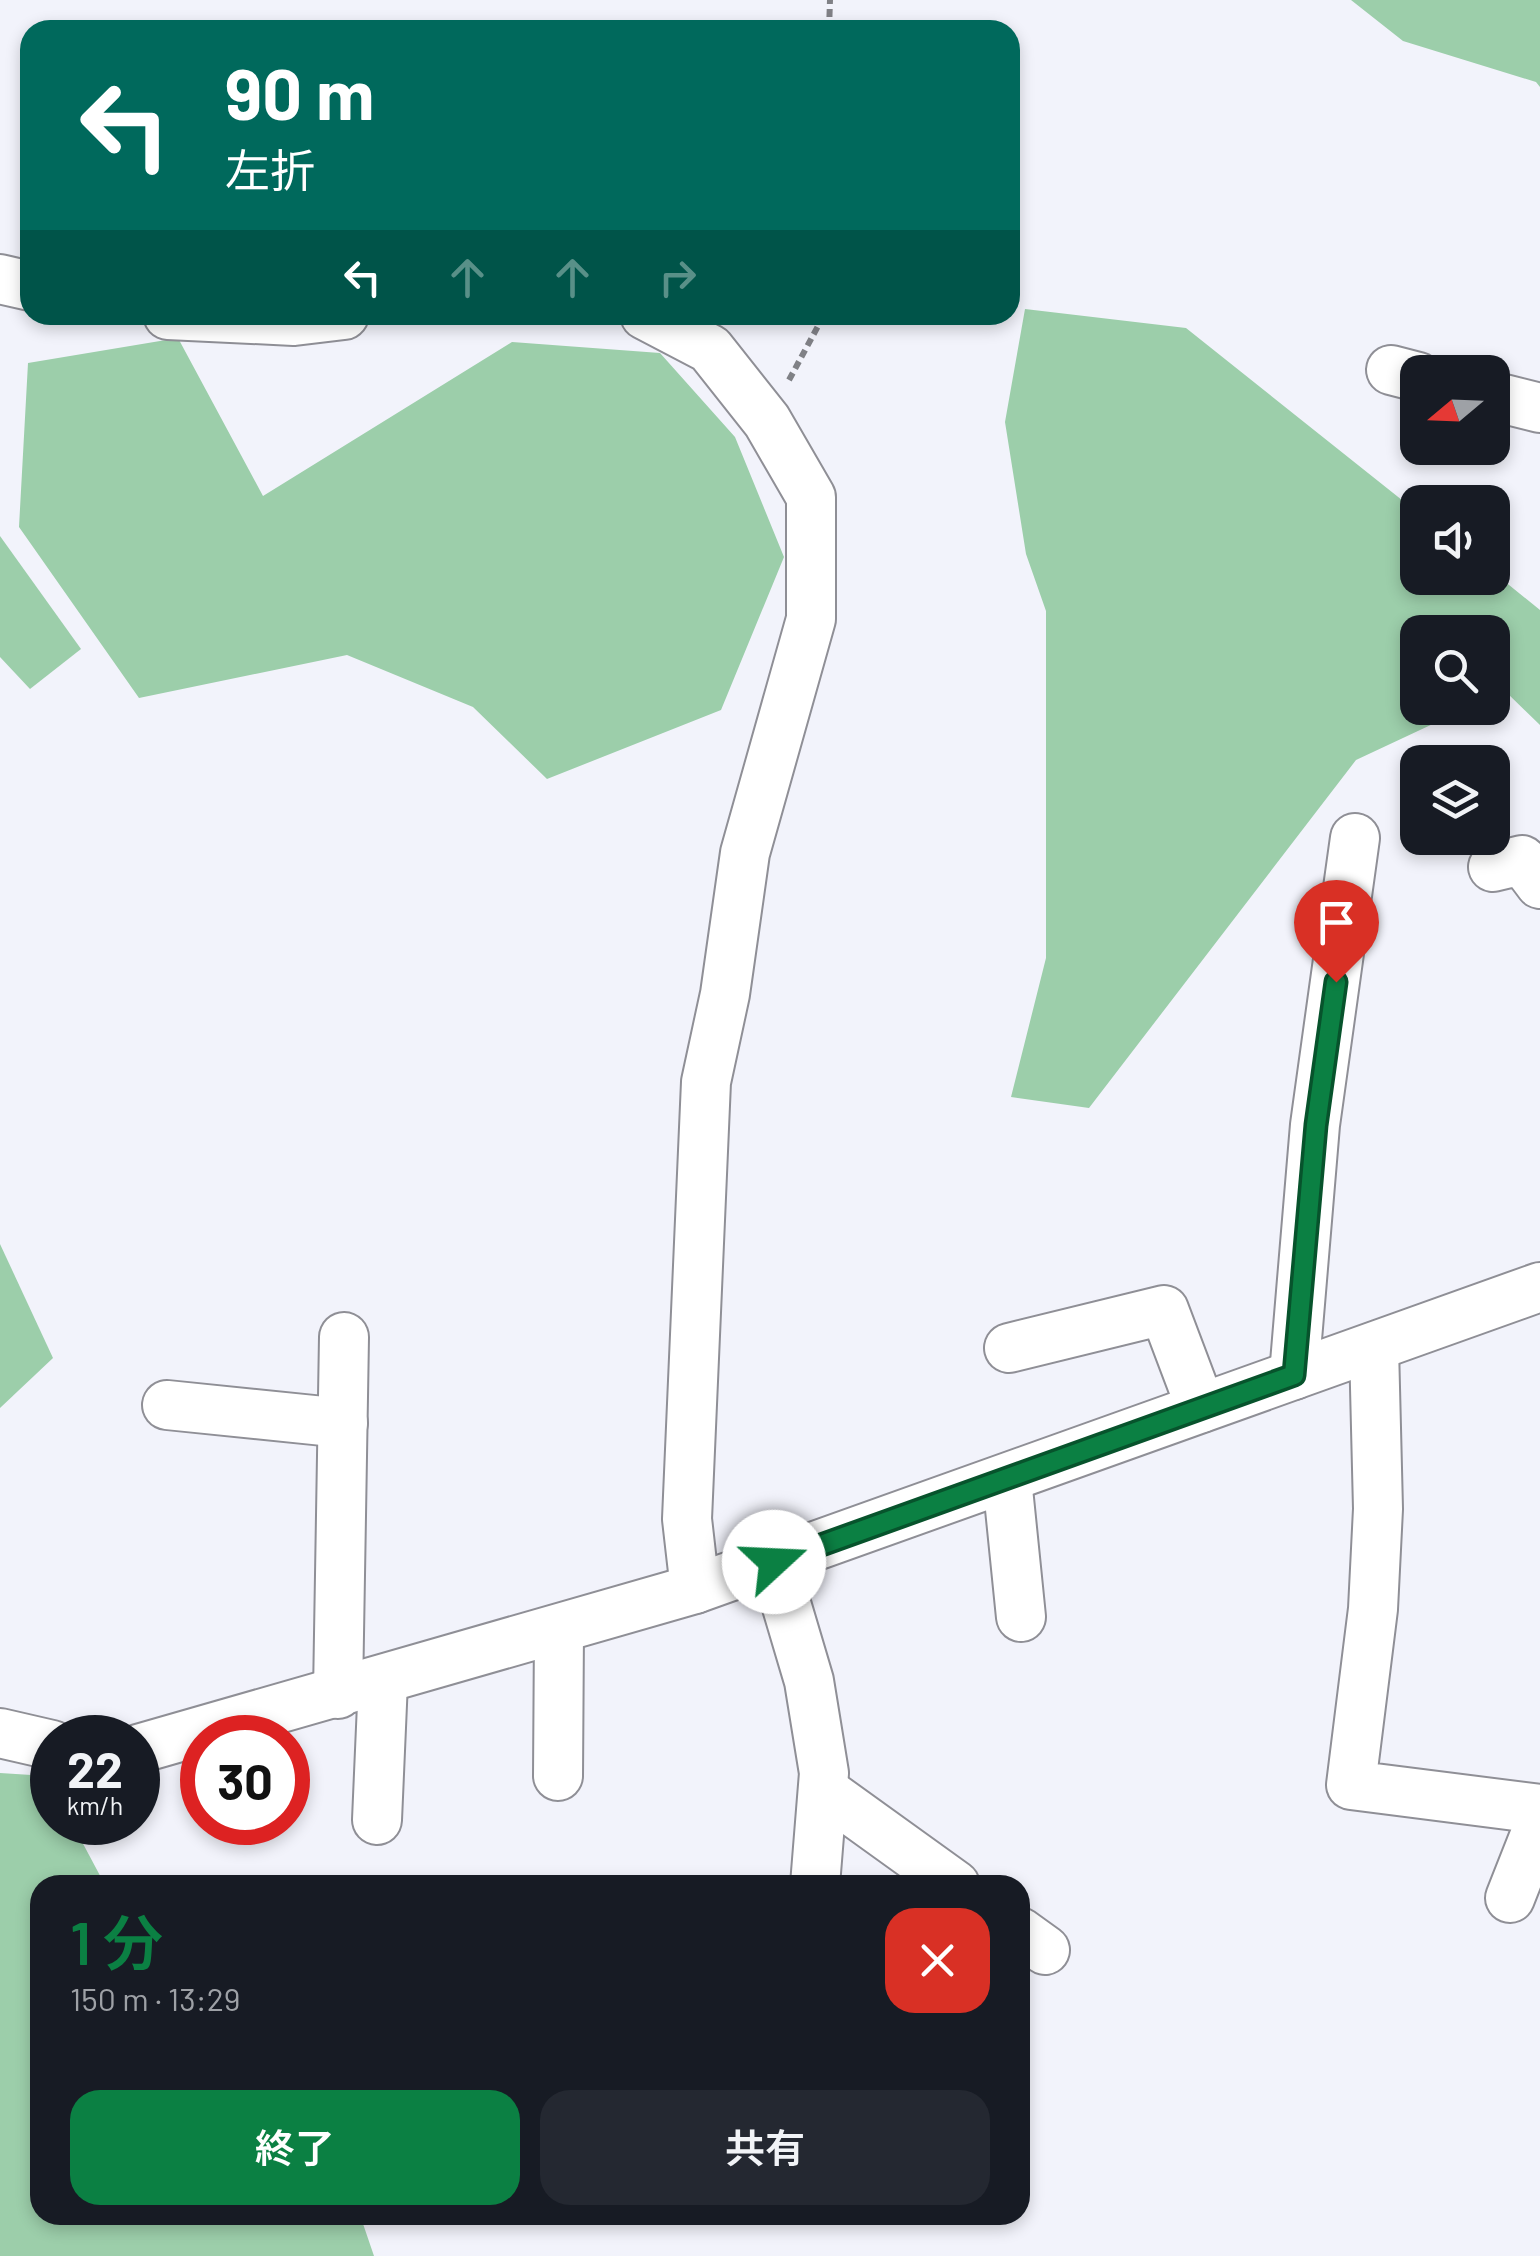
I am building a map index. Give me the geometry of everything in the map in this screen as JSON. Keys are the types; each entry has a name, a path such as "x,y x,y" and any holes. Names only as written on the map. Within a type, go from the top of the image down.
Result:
{"street":[{"path":"665,325 710,349 767,421 810,498 811,619 746,853 725,994 706,1082 686,1519 695,1589"},
{"path":"1510,400 1540,408"},
{"path":"1294,1375 1316,1125 1356,838"},
{"path":"1493,867 1522,860 1540,884"},
{"path":"160,1743 695,1589 1540,1287"},
{"path":"1009,1348 1164,1310 1201,1408"},
{"path":"338,1694 344,1336"},
{"path":"1374,1346 1378,1509 1373,1608 1351,1785 1540,1809"},
{"path":"167,1404 343,1423"},
{"path":"1007,1479 1021,1617"},
{"path":"774,1562 808,1680 823,1790 815,1875"},
{"path":"558,1630 558,1776"},
{"path":"377,1820 383,1681"},
{"path":"0,1733 30,1740"},
{"path":"823,1790 941,1875"},
{"path":"1510,1898 1540,1822"}],"path":[{"path":"767,421 819,325"}],"green space":[{"path":"1351,0 1540,0 1540,87 1536,82 1403,41"},
{"path":"1025,309 1186,328 1400,498 1400,595 1510,595 1510,586 1540,610 1540,725 1510,696 1510,615 1400,615 1400,725 1431,725 1356,760 1089,1108 1011,1097 1046,958 1046,611 1026,554 1005,422"},
{"path":"178,338 263,496 512,342 660,353 735,437 784,557 721,710 547,779 473,707 347,655 139,698 19,527 28,363"},
{"path":"0,536 81,649 30,689 0,657"},
{"path":"0,1244 53,1358 0,1408"},
{"path":"0,1773 30,1775 30,1845 84,1845 100,1875 30,1875 30,2225 363,2225 374,2256 0,2256"}],"route":[{"path":"774,1562 1294,1375 1316,1125 1336,982"}]}
